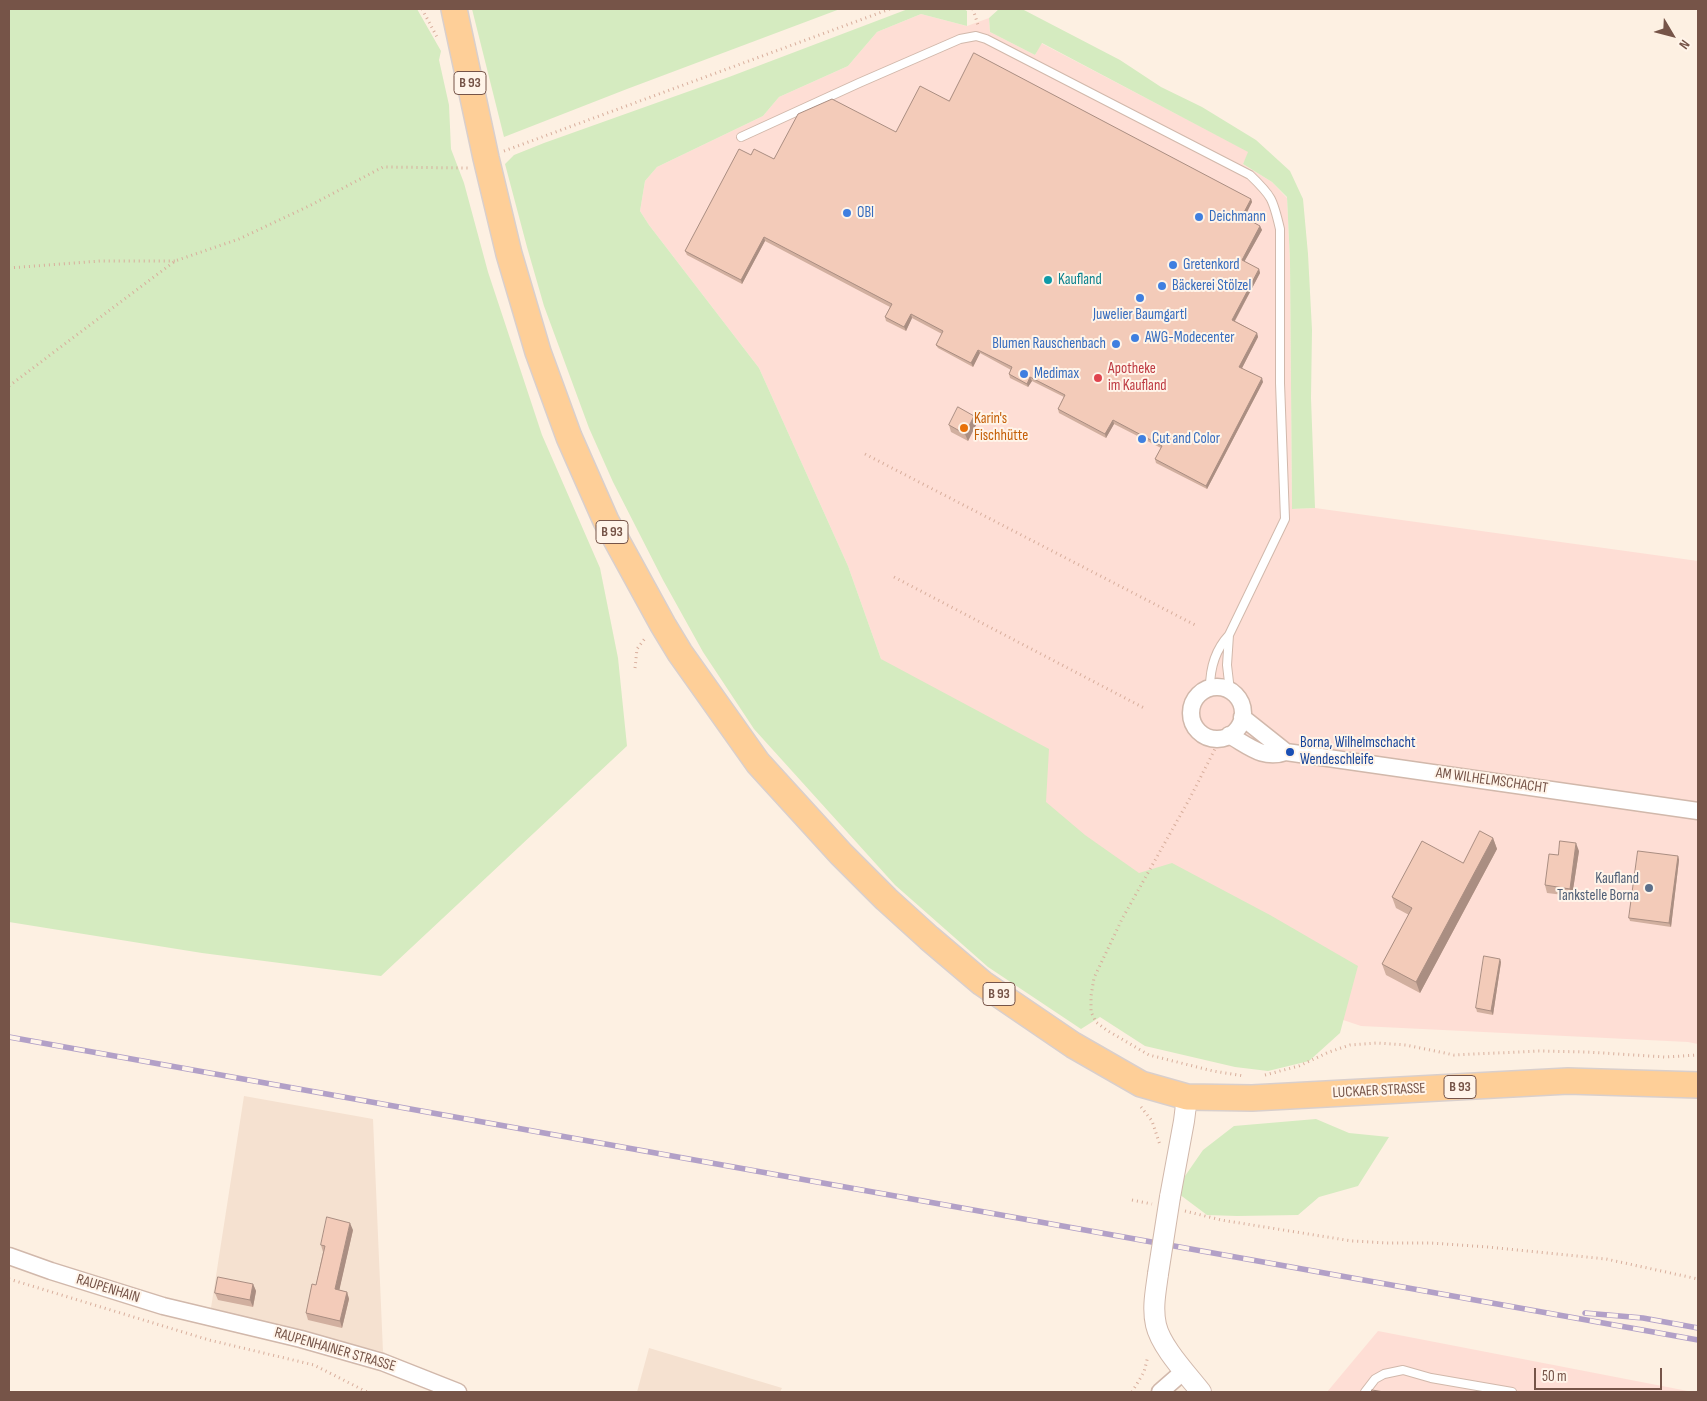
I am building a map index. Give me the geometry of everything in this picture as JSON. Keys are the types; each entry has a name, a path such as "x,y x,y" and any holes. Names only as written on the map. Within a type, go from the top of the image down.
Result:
{"main road":[{"name":"B 93","path":"454,9 474,163 509,254 538,352 566,428 606,521 663,625"},
{"name":"LUCKAER STRASSE","path":"663,625 680,653 758,764 835,848 886,899 952,959 982,983 1073,1045 1140,1084 1187,1097 1252,1098 1568,1081 1698,1086"}],"street":[{"path":"1210,688 1219,687 1230,690 1241,704 1242,717 1237,728 1225,736"},
{"name":"AM WILHELMSCHACHT","path":"1210,688 1198,695 1192,704 1191,716 1195,726 1203,734 1213,738 1225,736 1266,755 1286,752 1698,812"},
{"path":"1242,717 1286,752"},
{"path":"1187,1097 1154,1306 1156,1325 1169,1351 1201,1392"},
{"name":"RAUPENHAIN","path":"9,1256 51,1272 136,1298 208,1317"},
{"name":"RAUPENHAINER STRASSE","path":"208,1317 301,1339 382,1362 458,1392"},
{"path":"1160,1392 1184,1371"}],"lane":[{"path":"741,137 960,39 976,36 986,39 1250,175 1268,192 1274,205 1280,229 1280,383 1285,519 1229,635 1220,645 1212,663 1210,688"},
{"path":"1229,635 1227,665 1230,690"},
{"path":"1366,1392 1375,1379 1380,1376 1403,1370 1431,1378 1512,1392"}],"path":[{"path":"422,9 439,40"},
{"path":"9,386 175,261 239,239 311,205 383,167 474,163 890,9"},
{"path":"471,177 474,163"},
{"path":"9,268 100,261 175,261"},
{"path":"865,454 1197,626"},
{"path":"894,578 1146,709"},
{"path":"635,668 638,649 649,634 663,625"},
{"path":"1225,736 1122,919 1094,978 1091,1012 1096,1022 1108,1031 1149,1055 1213,1071 1251,1076"},
{"path":"1257,1076 1282,1072 1350,1045 1377,1043 1406,1045 1454,1055 1577,1052 1665,1057 1698,1055"},
{"path":"1140,1105 1152,1121 1162,1150"},
{"path":"1132,1200 1171,1204 1221,1220 1352,1241 1388,1244 1431,1243 1488,1246 1606,1259 1698,1279"},
{"path":"9,1279 209,1340 314,1366 367,1392"},
{"path":"1132,1392 1144,1372 1148,1356"}],"shaded area":[{"path":"921,14 967,26 989,18 990,32 1035,55 1041,43 1249,152 1243,164 1272,182 1287,198 1290,262 1292,509 1315,508 1698,561 1698,1044 1361,1026 1174,963 881,659 848,566 759,368 640,211 645,181 657,167 763,116 779,97 848,66 877,32"},
{"path":"244,1096 373,1119 383,1352 211,1308"},
{"path":"1378,1331 1693,1392 1327,1392"},
{"path":"649,1348 782,1388 780,1392 637,1392"}],"green space":[{"path":"9,9 417,9 441,51 439,60 449,105 451,149 464,183 488,272 542,435 600,568 618,658 627,746 381,976 202,953 9,922"},
{"path":"472,9 840,9 504,137"},
{"path":"908,9 964,9 967,11 967,26 921,14 877,32 848,66 779,97 763,116 657,167 645,181 640,211 759,368 848,566 881,659 1049,749 1046,802 1085,835 1139,873 1172,863 1270,915 1358,966 1340,1033 1309,1061 1268,1071 1235,1067 1145,1046 1100,1017 1081,1029 988,967 895,885 754,729 703,652 663,580 613,482 589,428 544,306 505,164 514,155 544,143 729,77"},
{"path":"999,9 1022,9 1120,60 1161,87 1202,107 1256,140 1290,171 1303,199 1308,254 1312,330 1311,398 1315,508 1292,509 1290,262 1287,197 1272,182 1243,164 1248,152 1042,43 1035,55 990,32 989,18"},
{"path":"1316,1119 1349,1133 1389,1137 1358,1186 1319,1197 1298,1215 1207,1215 1179,1194 1185,1176 1203,1150 1234,1126"}],"building":[{"name":"Kaufland","path":"974,53 1251,199 1242,216 1260,226 1242,260 1259,269 1232,320 1257,333 1239,367 1262,378 1206,486 1155,459 1162,446 1113,420 1105,434 1058,409 1065,395 1030,377 1027,384 1009,374 1012,367 978,350 971,363 936,345 943,331 911,314 904,327 885,317 892,304 764,237 741,280 685,251 739,149 751,155 754,149 774,159 798,114 832,99 896,132 920,86 949,101"},
{"path":"958,407 974,416 965,434 949,425"},
{"path":"1480,831 1493,838 1416,982 1382,964 1412,908 1392,897 1422,841 1463,863"},
{"path":"1560,841 1576,843 1570,889 1545,885 1549,854 1558,855"},
{"path":"1638,851 1678,856 1669,923 1629,918"},
{"path":"1484,956 1500,959 1491,1011 1476,1008"},
{"path":"327,1217 350,1223 335,1289 347,1292 340,1321 306,1313 312,1284 316,1285 325,1246 321,1245"},
{"path":"218,1277 253,1284 250,1300 215,1293"}],"railway":[{"path":"9,1037 1698,1340"},
{"path":"1585,1313 1643,1318 1698,1328"}],"place":[{"name":"OBI","path":"847,213"},
{"name":"Deichmann","path":"1199,217"},
{"name":"Gretenkord","path":"1173,265"},
{"name":"Kaufland","path":"1048,280"},
{"name":"Bäckerei Stölzel","path":"1162,286"},
{"name":"Juwelier Baumgartl","path":"1140,298"},
{"name":"AWG-Modecenter","path":"1135,338"},
{"name":"Blumen Rauschenbach","path":"1116,344"},
{"name":"Medimax","path":"1024,374"},
{"name":"Apotheke im Kaufland","path":"1098,378"},
{"name":"Karin's Fischhütte","path":"964,428"},
{"name":"Cut and Color","path":"1142,439"},
{"name":"Borna, Wilhelmschacht Wendeschleife","path":"1290,752"},
{"name":"Kaufland Tankstelle Borna","path":"1649,888"}]}
